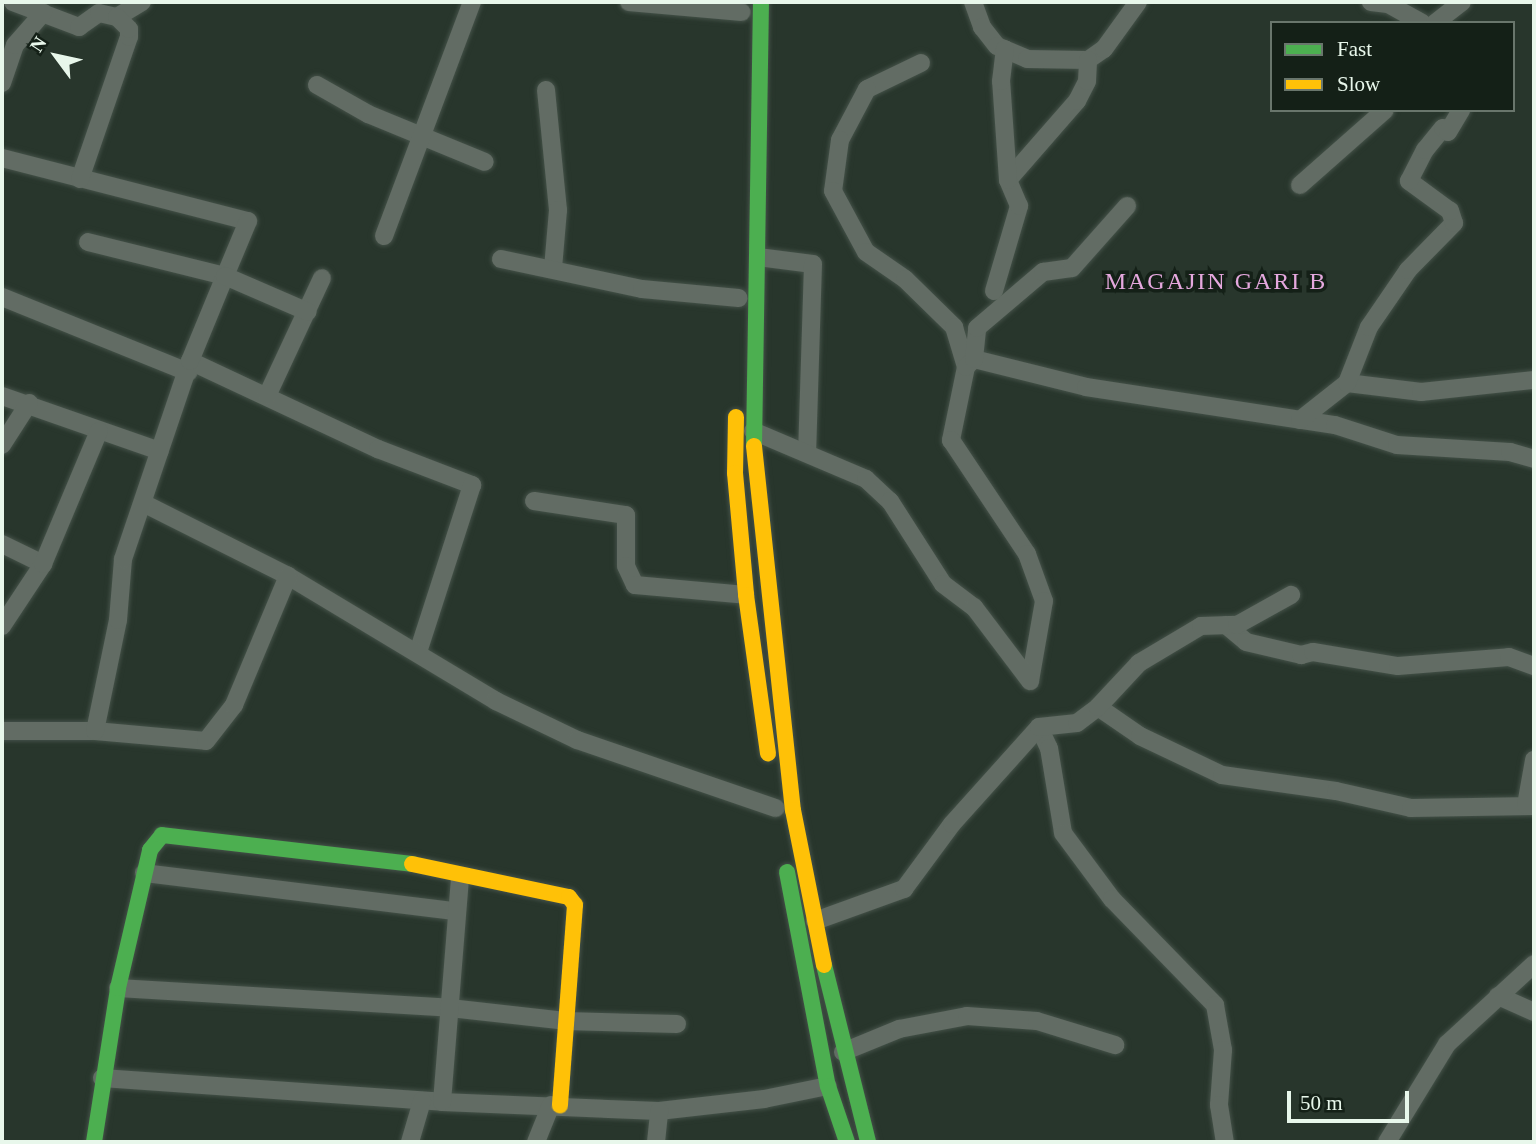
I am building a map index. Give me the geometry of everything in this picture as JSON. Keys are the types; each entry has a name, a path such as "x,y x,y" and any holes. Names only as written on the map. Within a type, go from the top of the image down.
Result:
{"main road":[{"path":"761,2 753,431 793,810 843,1052 868,1142"},
{"path":"738,339 739,292"},
{"path":"737,393 735,473 746,594 771,775 801,961 828,1086 847,1142"},
{"path":"93,1142 118,988 150,850 162,835 174,833 378,857 569,897 575,905 555,1105"}],"street":[{"path":"13,2 79,27 99,13 117,17 129,29 129,37 80,179"},
{"path":"117,17 142,2"},
{"path":"384,236 418,135 472,2"},
{"path":"629,2 742,13"},
{"path":"973,2 982,27 1005,50 1027,59 1088,60 1104,49 1138,2"},
{"path":"1371,2 1388,4 1418,21"},
{"path":"1438,21 1462,2"},
{"path":"2,83 15,45 43,13"},
{"path":"995,291 1019,205 1008,180 1001,81 1005,50"},
{"path":"1008,180 1077,101 1087,81 1088,60"},
{"path":"921,63 867,89 840,140 834,191 866,252 905,278 954,327 970,363"},
{"path":"317,85 418,135 485,162"},
{"path":"546,90 558,209 553,268"},
{"path":"1300,185 1383,112"},
{"path":"1300,419 1347,383 1369,327 1393,292 1454,223 1450,211 1409,181 1425,150 1443,128 1448,132 1460,112"},
{"path":"2,158 245,219 247,225 189,366 123,559 118,620 95,731"},
{"path":"753,431 866,479 890,501 943,584 974,607 1030,681 1044,601 1027,554 951,440 977,328 1043,272 1072,268 1127,206"},
{"path":"88,242 225,276 308,312"},
{"path":"758,257 813,264 807,453"},
{"path":"501,259 642,289 739,292"},
{"path":"267,396 322,278"},
{"path":"2,297 267,396 378,449 472,485 418,652"},
{"path":"970,363 1086,387 1300,419 1397,445 1510,452 1534,459"},
{"path":"1347,383 1421,392 1534,380"},
{"path":"2,396 14,403 29,403 99,431 160,451"},
{"path":"2,445 29,403"},
{"path":"2,626 43,564 99,431"},
{"path":"534,501 626,515 628,577 635,585 746,594"},
{"path":"143,503 288,576 496,701 577,740 776,808"},
{"path":"2,544 43,564"},
{"path":"2,731 95,731 206,741 234,705 288,576"},
{"path":"815,920 904,889 952,824 1039,727 1059,722 1077,723 1098,708 1139,663 1201,626 1226,625 1259,615 1291,595"},
{"path":"1226,625 1246,642 1301,654 1345,656 1398,666 1509,657 1534,666"},
{"path":"1098,708 1140,736 1222,775 1336,791 1410,808 1530,806 1534,760"},
{"path":"1039,727 1049,748 1056,807 1069,843 1112,899 1215,1005 1223,1050 1219,1105 1225,1142"},
{"path":"144,873 454,911"},
{"path":"442,1102 454,911 460,876"},
{"path":"1387,1142 1447,1044 1534,964"},
{"path":"118,988 450,1008 565,1021 677,1024"},
{"path":"1498,996 1534,1012"},
{"path":"843,1052 899,1029 967,1016 1037,1021 1115,1045"},
{"path":"102,1078 422,1101 659,1111 764,1099 828,1086"},
{"path":"410,1142 422,1101"},
{"path":"536,1142 555,1105"},
{"path":"656,1142 659,1111"}],"traffic: fast":[{"path":"754,446 761,2"},
{"path":"94,1142 118,988 150,850 162,835 412,864"},
{"path":"787,872 828,1086 847,1142"},
{"path":"824,965 868,1142"}],"traffic: slow":[{"path":"736,417 735,473 746,595 768,753"},
{"path":"754,446 793,810 824,965"},
{"path":"412,864 569,897 575,905 560,1105"}],"district":[{"name":"MAGAJIN GARI B","path":"1216,282"}]}
